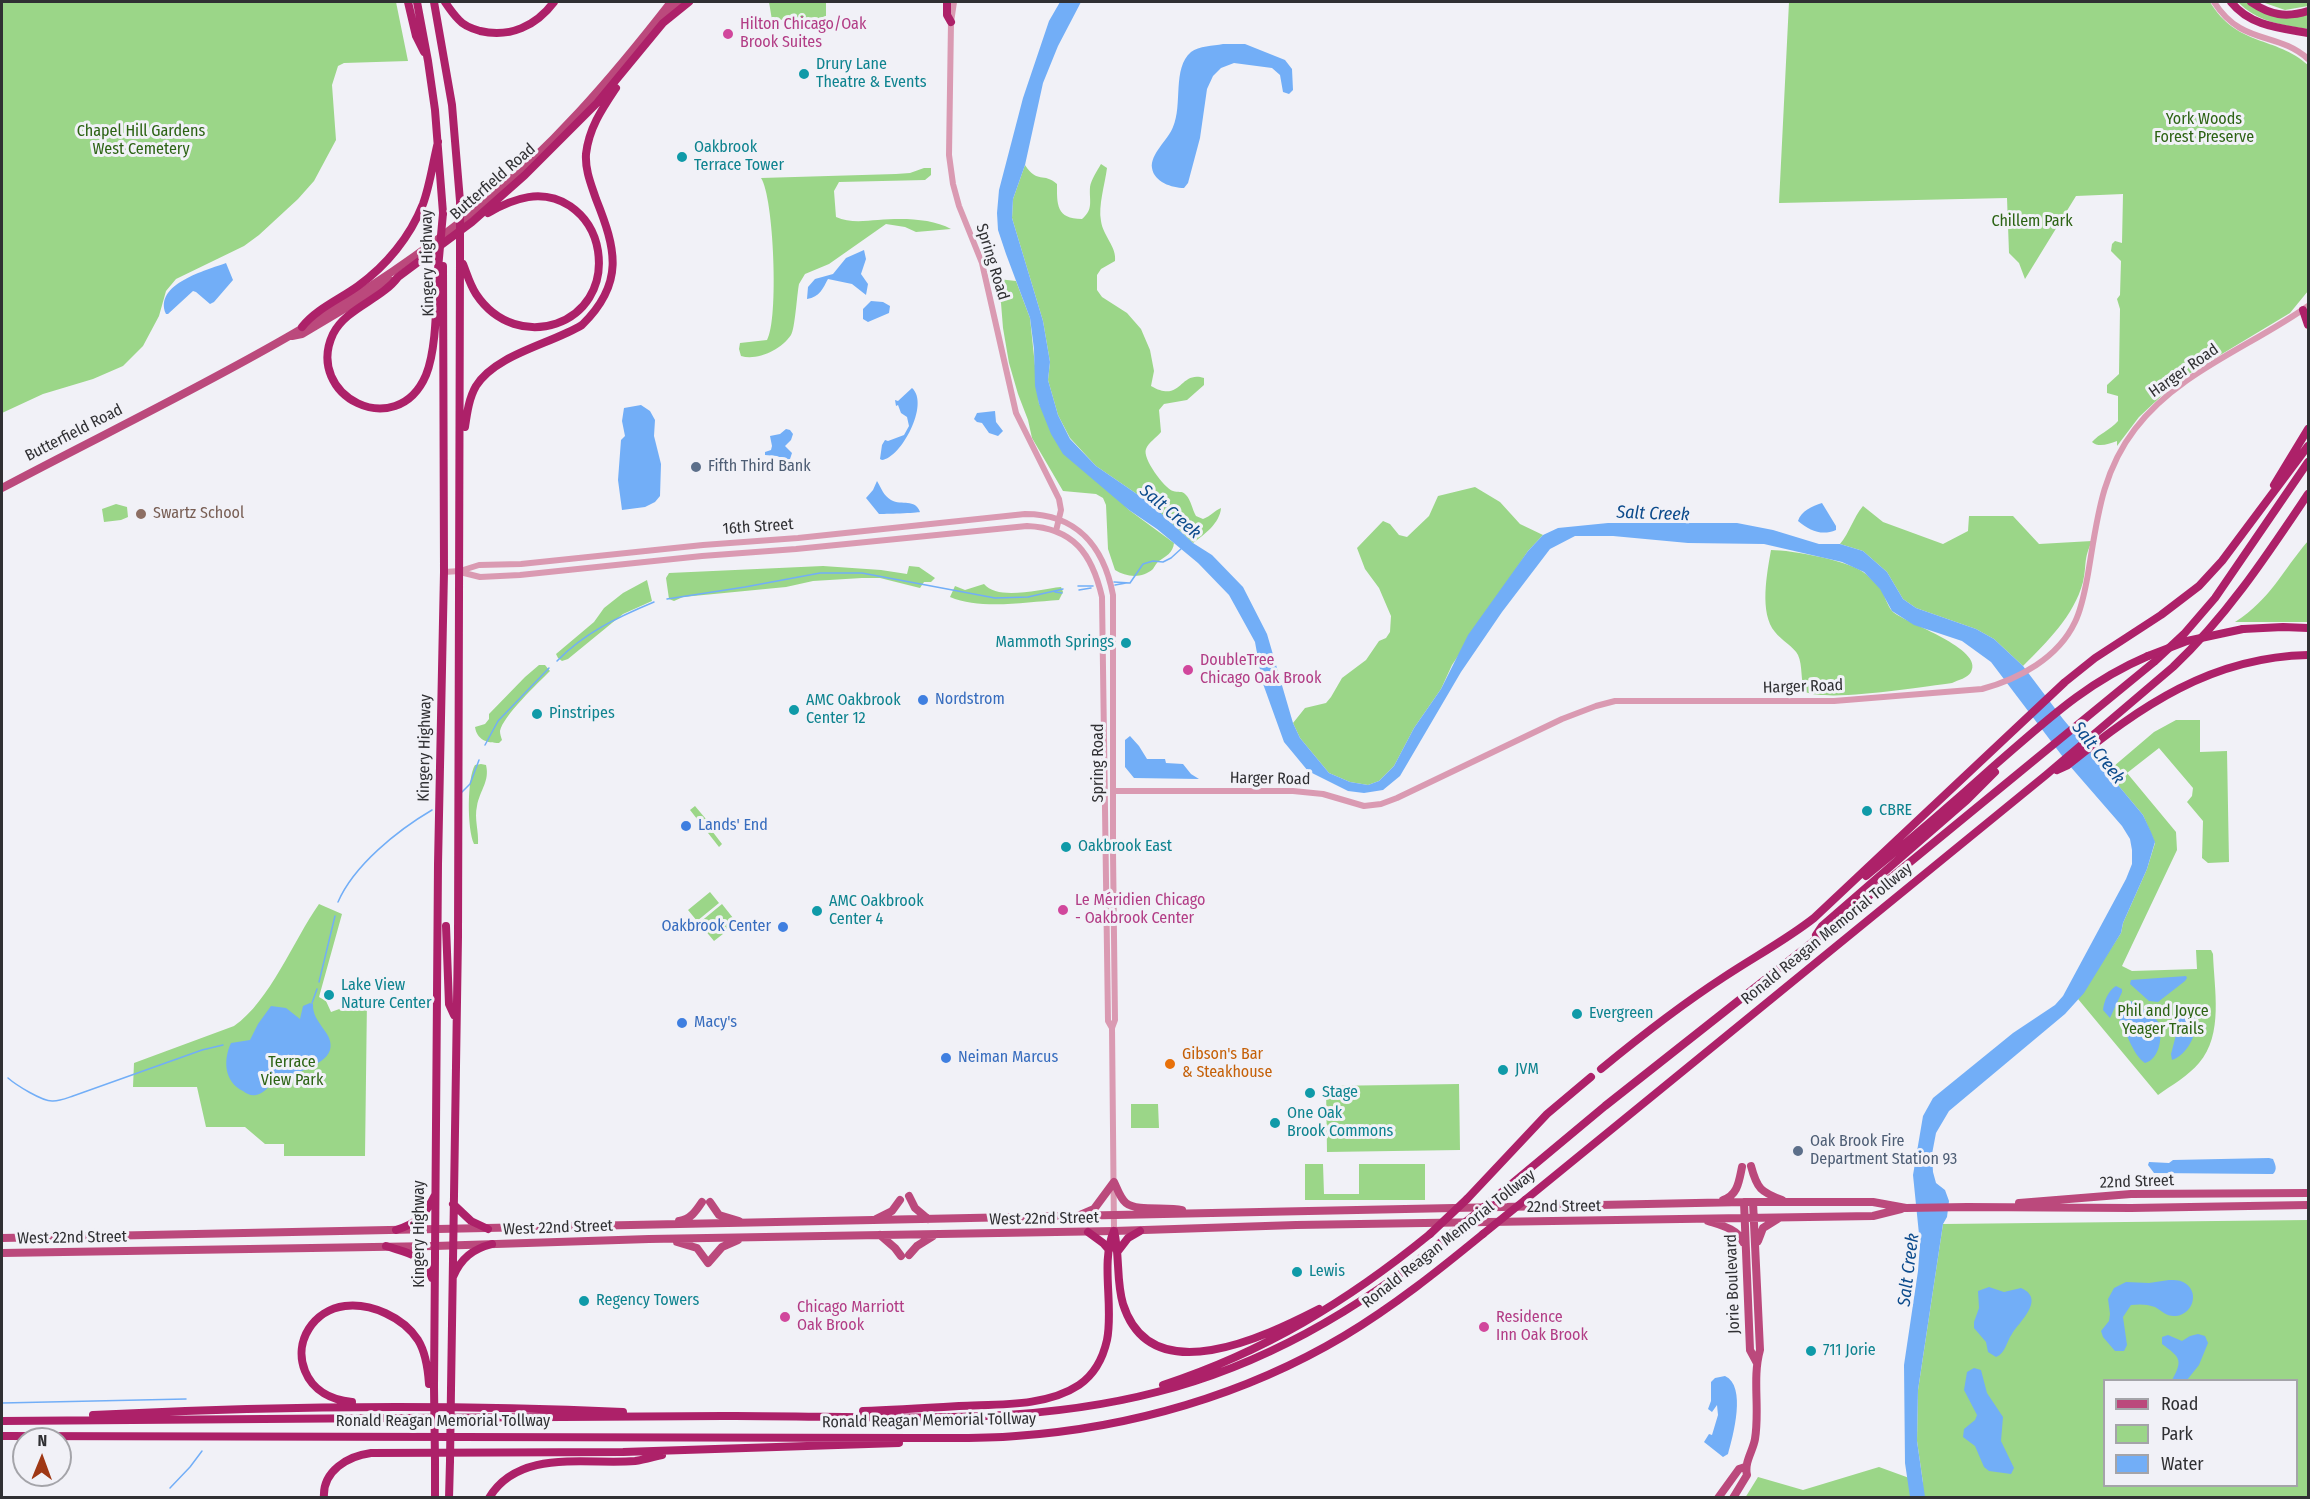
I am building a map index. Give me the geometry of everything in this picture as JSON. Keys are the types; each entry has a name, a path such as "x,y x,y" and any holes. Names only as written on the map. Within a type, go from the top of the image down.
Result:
{"highway":[{"path":"408,2 416,36 428,61"},
{"name":"Kingery Highway","path":"417,2 428,61 438,142 443,213 441,267 444,572 432,1387 435,1497"},
{"name":"Kingery Highway","path":"434,2 453,105 460,201 460,571 449,1497"},
{"path":"444,2 459,21 472,29 489,33 507,33 534,22 554,2"},
{"path":"663,24 689,2"},
{"path":"947,2 947,15 951,22"},
{"path":"2231,2 2258,23 2308,33"},
{"path":"2251,2 2277,15 2294,15 2308,11"},
{"name":"Butterfield Road","path":"398,277 472,222 560,142 642,51 663,24"},
{"path":"460,511 466,417 477,385 493,368 504,361 568,334 582,325 593,314 607,292 613,270 613,255 606,224 588,176 587,148 595,121 642,51"},
{"path":"302,327 309,318 377,271 398,249 423,204 438,142"},
{"path":"460,258 471,286 483,304 498,317 517,326 547,327 565,320 585,303 595,286 599,267 596,239 587,222 568,205 550,197 525,197 498,207 472,222"},
{"path":"398,277 391,286 341,322 329,347 330,369 338,388 350,400 368,408 379,410 398,405 408,399 421,384 431,355 441,267"},
{"path":"2306,308 2308,325"},
{"path":"2238,540 2308,429"},
{"name":"Ronald Reagan Memorial Tollway","path":"1601,1069 1657,1023 1792,935 1814,918 2051,694 2095,658 2193,592 2216,569 2308,446"},
{"name":"Ronald Reagan Memorial Tollway","path":"2,1420 984,1417 1094,1406 1148,1395 1191,1383 1268,1353 1328,1323 1374,1294 1452,1233 1605,1106 1809,945 2154,662 2199,617 2248,552 2308,462"},
{"name":"Ronald Reagan Memorial Tollway","path":"2,1436 992,1438 1067,1431 1128,1420 1205,1399 1263,1377 1329,1345 1414,1288 1484,1234 2055,766 2096,737 2173,668 2214,625 2249,582 2308,494"},
{"path":"1814,918 1912,838 2088,687 2148,656 2199,638 2243,630 2308,628"},
{"path":"2046,775 2068,765 2096,737 2162,696 2195,679 2246,662 2308,655"},
{"path":"1809,945 1821,926 1967,800 2035,731"},
{"path":"446,926 449,1004 456,1018"},
{"name":"Ronald Reagan Memorial Tollway","path":"1094,1406 1177,1381 1243,1354 1307,1322 1430,1234 1547,1114 1591,1077"},
{"path":"396,1230 411,1225 419,1219 436,1195"},
{"path":"453,1204 471,1221 488,1229"},
{"path":"1113,1251 1140,1231"},
{"path":"1088,1232 1113,1251 1120,1290 1131,1322 1143,1336 1154,1343 1183,1353 1224,1349 1275,1330 1332,1302 1378,1273"},
{"path":"779,1416 1003,1404 1049,1397 1073,1389 1092,1374 1099,1364 1106,1344 1110,1318 1114,1232"},
{"path":"452,1280 466,1256 472,1251 492,1244"},
{"path":"386,1246 411,1254 427,1263 435,1290"},
{"path":"391,1407 333,1398 312,1383 303,1367 301,1355 304,1339 313,1323 330,1310 345,1306 365,1307 385,1313 401,1323 417,1339 425,1356 432,1387"},
{"path":"2,1420 208,1409 391,1407 558,1409 728,1416"},
{"path":"324,1497 330,1477 342,1462 355,1455 371,1453 679,1451 845,1446 992,1438"},
{"path":"489,1497 503,1482 521,1469 546,1462 637,1461 679,1451"},
{"path":"428,1497 435,1466"}],"main road":[{"name":"Butterfield Road","path":"2,488 287,337 385,276 437,240 502,188 593,97 633,51 670,2"},
{"name":"Butterfield Road","path":"663,24 678,2"},
{"name":"Butterfield Road","path":"287,337 302,334 398,277"},
{"path":"1715,1203 1731,1198 1737,1188 1742,1167"},
{"path":"1751,1167 1755,1182 1764,1193 1786,1202"},
{"path":"1078,1216 1094,1209 1114,1182 1127,1204 1143,1208 1180,1209 1189,1213"},
{"name":"22nd Street","path":"1967,1207 2131,1194 2308,1193"},
{"path":"909,1196 915,1208 929,1220"},
{"path":"874,1221 892,1211 900,1200"},
{"path":"648,1224 684,1220 706,1202 719,1215 744,1222 768,1223"},
{"name":"22nd Street","path":"1114,1215 1744,1202 1873,1202 1905,1208 2308,1205"},
{"name":"Jorie Boulevard","path":"1744,1202 1750,1350 1756,1363"},
{"name":"Jorie Boulevard","path":"1733,1497 1747,1475 1745,1467 1753,1448 1756,1430 1756,1363 1760,1350 1753,1202"},
{"name":"22nd Street","path":"1114,1232 1296,1225 1876,1216 1905,1208"},
{"name":"West 22nd Street","path":"2,1238 1114,1215"},
{"path":"1756,1246 1763,1228 1780,1218"},
{"path":"1701,1219 1726,1227 1741,1237 1745,1247"},
{"name":"West 22nd Street","path":"2,1253 1114,1232"},
{"path":"880,1235 905,1256 923,1241 938,1234"},
{"path":"649,1239 697,1248 708,1263 722,1247 746,1238"},
{"name":"Jorie Boulevard","path":"1718,1497 1739,1469 1745,1467"}],"street":[{"name":"Spring Road","path":"954,2 951,22 949,155 953,184 959,206 982,263 1014,406 1026,436 1057,494 1061,510 1056,531 1083,550 1094,567 1102,597 1108,1021 1112,1028"},
{"path":"2214,2 2246,33 2294,49 2308,59"},
{"name":"Harger Road","path":"1113,791 1293,790 1323,794 1356,805 1373,806 1397,798 1562,719 1615,701 1834,701 1952,692 1995,685 2016,677 2035,666 2060,645 2076,621 2084,594 2103,492 2113,461 2143,419 2179,387 2306,308"},
{"name":"16th Street","path":"444,572 460,571 479,565 521,564 1025,514 1036,514 1059,520"},
{"name":"Spring Road","path":"1059,520 1077,529 1092,543 1104,563 1113,595 1114,1232"},
{"name":"16th Street","path":"460,571 480,577 520,575 702,556 879,542 1004,527 1038,526 1056,531"}],"green space":[{"name":"Chapel Hill Gardens West Cemetery","path":"2,2 396,2 408,61 344,63 338,66 332,85 336,140 314,181 298,199 244,246 176,279 166,291 159,316 143,346 123,366 93,379 43,394 2,413"},
{"path":"769,2 826,2 826,16 822,19 772,20"},
{"name":"York Woods Forest Preserve","path":"1789,2 2210,2 2232,27 2283,49 2308,65 2308,291 2290,313 2192,372 2170,388 2139,417 2117,446 2117,441 2104,445 2095,444 2092,442 2118,421 2118,396 2107,393 2107,385 2119,374 2120,309 2117,299 2120,295 2121,261 2111,251 2115,241 2122,243 2123,194 2076,196 2025,279 2019,263 2009,253 2007,198 1779,203"},
{"path":"2238,2 2248,2 2261,10 2308,14 2308,29 2279,24 2262,18 2245,9"},
{"path":"2262,2 2308,2 2308,6 2285,10"},
{"path":"1101,164 1107,168 1100,215 1104,232 1114,251 1115,261 1101,269 1097,275 1097,290 1102,297 1127,313 1141,329 1150,350 1154,371 1151,386 1169,391 1190,378 1204,378 1204,385 1187,400 1164,404 1159,410 1161,432 1146,449 1147,459 1155,472 1169,489 1188,497 1196,516 1203,519 1221,508 1215,524 1193,543 1150,503 1096,466 1070,438 1058,415 1048,380 1050,362 1043,321 1012,218 1013,199 1025,165 1033,174 1057,184 1058,204 1063,213 1082,219 1090,208 1090,187"},
{"path":"931,168 931,175 925,180 839,182 834,191 836,217 857,221 916,220 943,225 951,229 916,232 905,227 886,224 829,264 805,274 799,284 795,319 791,335 787,340 775,350 761,356 741,356 740,343 767,340 771,328 774,285 772,233 761,178 896,174 910,173"},
{"path":"998,279 1016,281 1030,318 1039,404 1117,498 1129,510 1174,543 1171,552 1149,572 1134,576 1115,570 1108,549 1106,505 1103,498 1096,494 1063,491 1032,438 1009,363 1001,303 994,289 995,281"},
{"path":"1475,487 1500,502 1520,524 1543,535 1528,551 1452,665 1441,689 1414,728 1394,766 1379,781 1368,785 1350,782 1329,773 1300,738 1293,723 1305,708 1326,703 1342,678 1366,660 1379,641 1386,638 1390,632 1391,616 1379,588 1365,569 1357,548 1383,521 1390,524 1399,535 1407,537 1429,516 1438,496"},
{"path":"116,504 127,507 128,517 104,522 102,509"},
{"path":"1863,506 1883,522 1943,544 1968,531 1969,516 2013,516 2039,544 2092,541 2087,553 2079,594 2059,628 2023,666 1994,639 1976,629 1916,608 1903,599 1887,572 1863,551 1840,544"},
{"path":"2308,541 2308,622 2235,622 2258,604"},
{"path":"1771,550 1822,557 1860,570 1880,588 1893,612 1967,654 1972,663 1970,674 1952,683 1854,695 1817,695 1805,692 1798,655 1775,632 1767,614 1765,592"},
{"path":"823,566 907,574 909,566 919,567 935,578 931,582 924,582 920,588 880,578 862,578 813,581 786,587 683,597 674,601 669,599 666,578 669,573"},
{"path":"647,580 652,601 623,614 568,659 562,661 558,658 556,654 594,622 604,608 623,593"},
{"path":"984,584 999,592 1009,593 1061,587 1063,592 1059,600 1004,604 975,603 950,597 955,586 965,590"},
{"path":"539,665 545,665 550,671 507,717 500,731 502,740 495,743 480,738 475,727 485,724 489,719 489,714"},
{"name":"Phil and Joyce Yeager Trails","path":"2176,720 2200,720 2200,752 2227,751 2229,862 2208,863 2202,858 2203,821 2187,802 2192,796 2193,788 2159,748 2127,773 2176,832 2177,850 2122,966 2132,971 2197,969 2196,950 2211,950 2213,954 2216,1011 2212,1039 2195,1068 2158,1095 2078,999 2121,933 2155,843 2143,815 2107,772 2154,732"},
{"path":"475,765 486,765 487,776 478,800 476,816 478,844 474,844 470,827 469,792"},
{"path":"695,806 711,825 709,827 722,844 719,847 690,810"},
{"path":"710,892 719,903 697,921 688,910"},
{"name":"Terrace View Park","path":"319,904 342,914 319,997 326,1001 331,1012 367,999 365,1156 284,1156 284,1144 265,1144 245,1127 206,1127 197,1087 133,1087 134,1063 234,1026 247,1015 270,986"},
{"path":"722,904 737,923 714,941 699,923"},
{"path":"1459,1084 1460,1150 1327,1152 1326,1086"},
{"path":"1131,1104 1158,1104 1159,1128 1131,1128"},
{"path":"1305,1164 1323,1164 1324,1194 1359,1194 1359,1164 1425,1164 1425,1200 1305,1200"},
{"path":"2308,1220 2308,1497 1745,1498 1758,1477 1803,1490 1879,1467 1923,1483 1917,1441 1918,1390 1943,1224"}],"water":[{"path":"1060,2 1081,2 1058,46 1043,83 1025,165 1013,199 1012,218 1043,321 1050,362 1048,380 1058,415 1070,439 1096,466 1150,503 1193,543 1212,555 1243,587 1267,634 1293,723 1300,738 1329,773 1350,782 1368,785 1379,781 1394,766 1414,728 1441,689 1468,635 1528,551 1543,535 1558,528 1608,523 1737,523 1773,530 1819,544 1840,544 1863,551 1887,572 1903,599 1916,608 1976,629 1994,639 2023,666 2063,719 2143,815 2155,842 2147,869 2123,923 2121,933 2084,993 2065,1014 1949,1111 1936,1133 1932,1154 1933,1172 1936,1183 1945,1190 1949,1201 1947,1217 1943,1224 1918,1390 1917,1441 1925,1497 1910,1497 1905,1463 1904,1365 1918,1271 1920,1244 1913,1175 1923,1116 1933,1098 2013,1033 2055,1005 2063,996 2126,879 2132,864 2130,839 2122,826 2069,765 1991,662 1962,641 1914,625 1892,611 1880,589 1864,572 1842,562 1764,544 1688,543 1613,536 1575,536 1550,549 1502,612 1461,672 1400,776 1383,790 1364,793 1348,791 1308,771 1284,742 1262,681 1255,642 1229,595 1198,563 1157,529 1129,510 1063,454 1051,434 1039,404 1035,386 1030,318 998,230 997,213 999,190 1023,98 1049,21"},
{"path":"1223,44 1245,44 1285,60 1292,69 1293,90 1289,94 1283,92 1280,75 1272,68 1234,63 1221,68 1213,76 1207,89 1200,138 1188,183 1184,188 1174,187 1156,177 1152,163 1156,152 1171,132 1176,118 1182,67 1185,59 1194,50"},
{"path":"864,250 866,259 861,274 868,284 866,295 852,284 828,279 818,294 807,299 808,287 815,279 833,274 846,258"},
{"path":"226,263 233,280 214,302 210,304 193,291 166,314 164,303 167,294 174,287 195,274"},
{"path":"871,301 883,302 890,306 889,313 868,322 863,319 863,309"},
{"path":"912,388 917,396 918,406 911,429 897,450 882,460 880,459 882,445 885,440 904,435 909,426 907,417 901,413 898,405 896,406 895,400 898,401"},
{"path":"641,405 650,411 655,420 654,436 661,464 660,496 655,502 645,507 622,510 618,480 621,440 625,436 622,421 624,408"},
{"path":"995,411 996,422 1003,431 998,436 989,433 982,423 974,419 977,413"},
{"path":"786,429 793,434 785,446 792,453 790,459 765,455 765,452 771,450 770,436 780,434"},
{"path":"877,481 888,498 895,502 915,505 920,512 879,514 866,498"},
{"path":"1822,503 1836,526 1836,530 1826,533 1816,532 1798,521 1807,509"},
{"path":"1130,736 1147,759 1165,759 1166,763 1183,764 1191,774 1199,779 1134,778 1125,767 1125,740"},
{"path":"2186,976 2185,981 2158,1002 2149,1001 2130,984 2131,980"},
{"path":"2116,986 2122,989 2122,992 2110,1018 2103,1010 2105,1000"},
{"path":"2127,1001 2131,1001 2154,1017 2160,1024 2161,1035 2157,1052 2150,1061 2145,1063 2137,1055 2119,1023"},
{"path":"313,1004 316,1017 331,1044 327,1056 314,1065 275,1082 259,1094 249,1094 237,1087 229,1076 226,1063 231,1043 250,1040 271,1006 286,1008 300,1019 303,1006"},
{"path":"2187,1015 2193,1016 2196,1020 2193,1038 2182,1054 2172,1060 2171,1054 2176,1035 2174,1021"},
{"path":"2273,1159 2275,1165 2273,1174 2154,1173 2148,1165 2149,1162 2169,1163 2173,1160"},
{"path":"2169,1280 2183,1282 2192,1290 2191,1306 2182,1314 2173,1316 2152,1306 2131,1305 2123,1317 2127,1345 2124,1351 2115,1351 2103,1337 2101,1331 2109,1321 2108,1299 2114,1288 2126,1282 2149,1283"},
{"path":"1989,1287 2004,1292 2021,1288 2031,1298 2031,1304 2025,1317 2010,1337 2004,1350 1996,1357 1988,1352 1986,1342 1974,1328 1979,1308 1978,1291"},
{"path":"2198,1334 2205,1336 2208,1343 2199,1365 2188,1379 2172,1379 2179,1363 2176,1356 2162,1344 2162,1337 2168,1335 2182,1341"},
{"path":"1974,1368 1981,1370 1987,1393 2003,1417 2001,1441 2014,1468 2011,1474 1989,1471 1984,1467 1975,1446 1963,1437 1964,1429 1975,1420 1977,1415 1964,1390 1967,1372"},
{"path":"1725,1376 1732,1381 1735,1390 1737,1412 1728,1454 1723,1457 1704,1442 1709,1434 1712,1435 1718,1415 1717,1405 1712,1412 1708,1409 1711,1401 1711,1382 1715,1378"}],"waterway":[{"name":"Salt Creek","path":"1114,582 1130,583 1143,564 1153,561 1163,562 1182,548"},
{"path":"667,599 820,573 862,573 995,598 1028,597 1063,589"},
{"path":"1115,585 1126,583"},
{"path":"1078,586 1093,586"},
{"path":"1079,590 1091,588"},
{"path":"1055,592 1062,593"},
{"path":"557,661 578,642 602,627 654,602"},
{"path":"485,745 498,721 549,668"},
{"path":"461,793 470,784 479,760"},
{"path":"338,902 345,888 378,850 432,810"},
{"path":"319,982 335,916"},
{"path":"312,1003 317,989"},
{"path":"8,1078 36,1096 53,1101 202,1050 223,1045"},
{"path":"2,1403 186,1399"},
{"path":"170,1488 202,1451"}],"place":[{"name":"Hilton Chicago/Oak Brook Suites","path":"728,34"},
{"name":"Drury Lane Theatre & Events","path":"804,74"},
{"name":"Oakbrook Terrace Tower","path":"682,157"},
{"name":"Fifth Third Bank","path":"696,467"},
{"name":"Swartz School","path":"141,514"},
{"name":"Mammoth Springs","path":"1126,643"},
{"name":"DoubleTree Chicago Oak Brook","path":"1188,670"},
{"name":"Nordstrom","path":"923,700"},
{"name":"AMC Oakbrook Center 12","path":"794,710"},
{"name":"Pinstripes","path":"537,714"},
{"name":"CBRE","path":"1867,811"},
{"name":"Lands' End","path":"686,826"},
{"name":"Oakbrook East","path":"1066,847"},
{"name":"Le Méridien Chicago - Oakbrook Center","path":"1063,910"},
{"name":"AMC Oakbrook Center 4","path":"817,911"},
{"name":"Oakbrook Center","path":"783,927"},
{"name":"Lake View Nature Center","path":"329,995"},
{"name":"Evergreen","path":"1577,1014"},
{"name":"Macy's","path":"682,1023"},
{"name":"Neiman Marcus","path":"946,1058"},
{"name":"Gibson's Bar & Steakhouse","path":"1170,1064"},
{"name":"JVM","path":"1503,1070"},
{"name":"Stage","path":"1310,1093"},
{"name":"One Oak Brook Commons","path":"1275,1123"},
{"name":"Oak Brook Fire Department Station 93","path":"1798,1151"},
{"name":"Lewis","path":"1297,1272"},
{"name":"Regency Towers","path":"584,1301"},
{"name":"Chicago Marriott Oak Brook","path":"785,1317"},
{"name":"Residence Inn Oak Brook","path":"1484,1327"},
{"name":"711 Jorie","path":"1811,1351"}],"park label":[{"name":"Chillem Park","path":"2032,222"}]}
